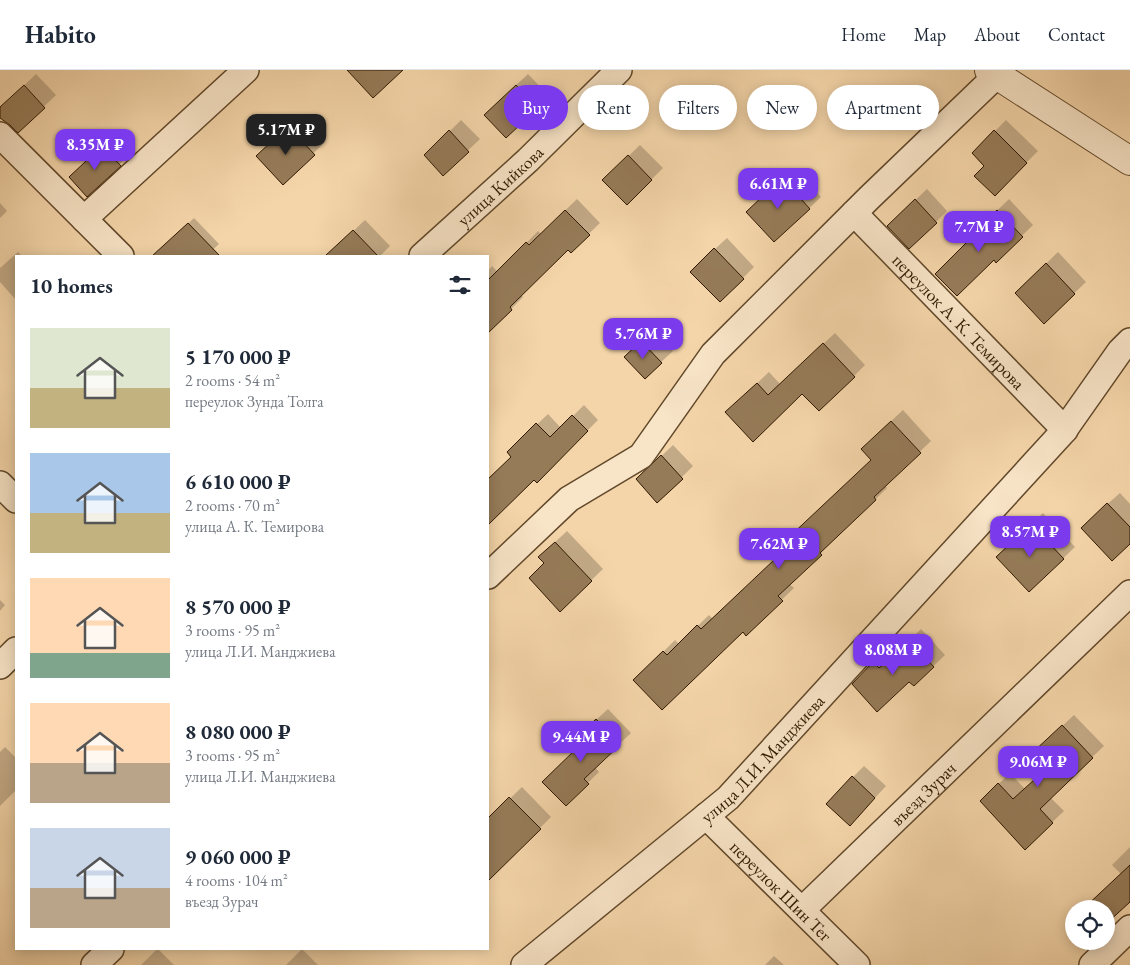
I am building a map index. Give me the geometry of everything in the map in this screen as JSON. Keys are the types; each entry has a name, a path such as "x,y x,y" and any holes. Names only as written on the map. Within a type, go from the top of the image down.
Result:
{"street":[{"path":"84,219 246,70"},
{"name":"улица Кийкова","path":"423,255 528,160 620,70"},
{"path":"489,575 569,499 641,456 713,354 993,72 1130,161"},
{"path":"0,135 120,255"},
{"name":"переулок А. К. Темирова","path":"854,213 1065,430"},
{"name":"улица Л.И. Манджиева","path":"524,965 728,798 1065,430 1120,351 1130,341"},
{"path":"0,484 15,499"},
{"name":"въезд Зурач","path":"802,910 1130,593"},
{"path":"0,666 15,651"},
{"name":"переулок Шин Тег","path":"706,816 858,965"},
{"path":"1092,965 1130,928"},
{"path":"94,965 110,950"}],"building":[{"path":"347,70 403,70 373,98"},
{"path":"24,85 45,108 18,133 0,118 0,107"},
{"path":"504,96 504,130 515,130 506,138 484,115"},
{"path":"288,126 315,155 283,185 256,156"},
{"path":"449,130 469,152 443,176 424,155"},
{"path":"994,130 1027,163 995,196 974,176 984,166 972,153"},
{"path":"102,146 121,166 87,197 69,177"},
{"path":"628,155 652,180 627,205 602,180"},
{"path":"782,178 810,209 774,242 746,212"},
{"path":"915,199 937,223 909,249 887,226"},
{"path":"565,210 590,235 571,253 568,250 510,307 512,310 489,332 489,279 526,242 529,245"},
{"path":"997,210 1023,237 996,263 994,260 957,296 935,274 972,237 970,235"},
{"path":"188,223 219,255 153,255"},
{"path":"353,230 377,255 326,255"},
{"path":"714,248 744,279 720,302 690,272"},
{"path":"1046,263 1075,294 1044,324 1015,293"},
{"path":"641,341 662,363 645,379 624,357"},
{"path":"823,343 855,377 819,411 802,394 753,442 725,412 757,383 768,395"},
{"path":"572,415 588,431 537,483 534,480 489,524 489,478 511,457 507,452 536,423 550,437"},
{"path":"891,421 921,453 874,497 876,500 820,553 822,555 778,596 783,601 746,636 743,632 662,710 633,680 663,651 667,655 697,625 701,629 775,559 770,555 871,460 861,449"},
{"path":"661,455 683,479 657,503 636,479"},
{"path":"1107,503 1130,527 1130,544 1112,561 1081,528"},
{"path":"1031,524 1064,559 1029,592 996,557"},
{"path":"555,542 592,581 560,612 529,578 544,563 538,557"},
{"path":"909,640 934,667 914,686 909,682 877,712 852,684 873,662 879,668"},
{"path":"596,719 620,745 584,779 589,784 566,806 542,782 578,747 572,742"},
{"path":"1062,725 1093,758 1040,809 1053,823 1025,850 980,801 998,783 1013,799 1045,770 1031,754"},
{"path":"852,776 875,798 850,826 826,804"},
{"path":"509,797 541,829 489,880 489,817"},
{"path":"1130,865 1130,902 1115,916 1115,900 1093,900"}]}
